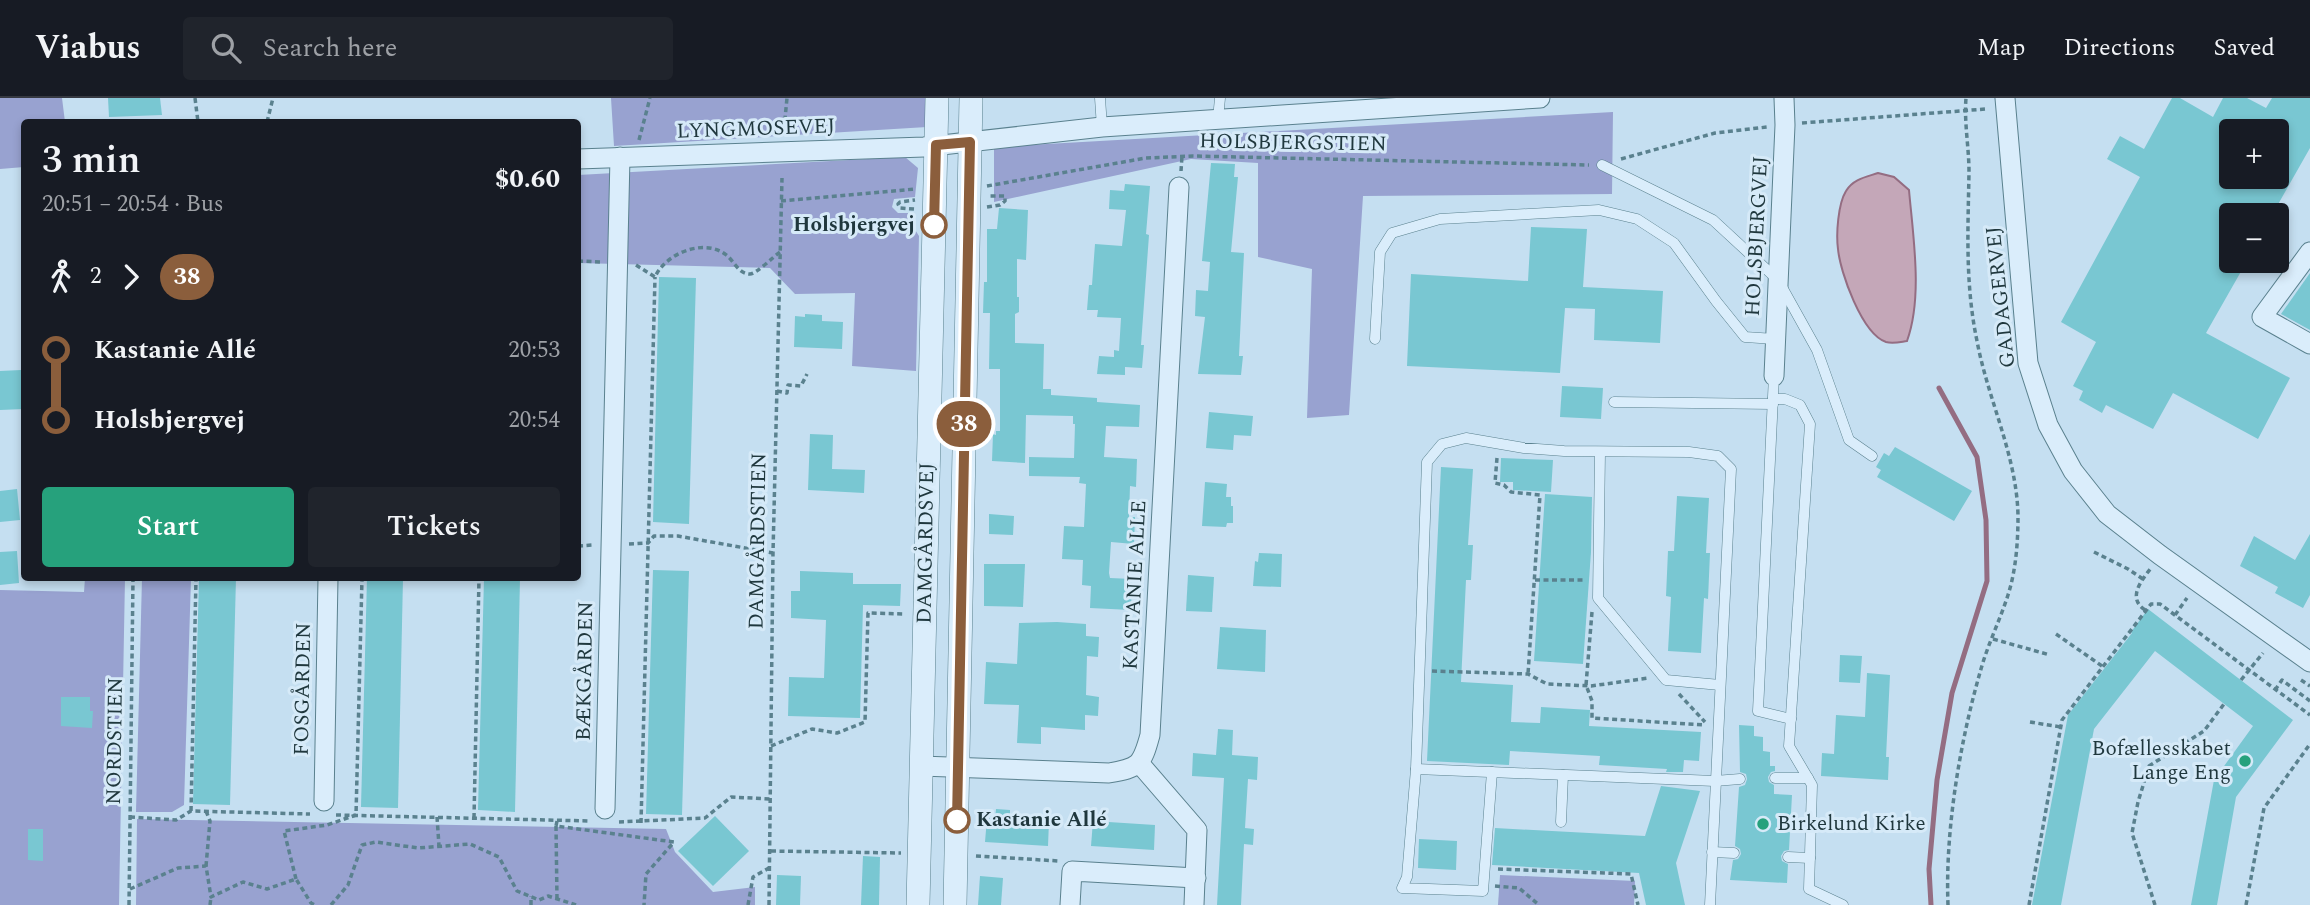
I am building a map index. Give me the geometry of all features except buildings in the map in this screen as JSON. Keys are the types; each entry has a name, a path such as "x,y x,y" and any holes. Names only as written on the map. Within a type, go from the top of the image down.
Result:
{"street":[{"name":"DAMGÅRDSVEJ","path":"918,905 937,98"},
{"name":"DAMGÅRDSVEJ","path":"955,905 971,98"},
{"path":"936,145 1102,127 1541,98"},
{"name":"HOLSBJERGVEJ","path":"1774,376 1784,98"},
{"name":"GADAGERVEJ","path":"2005,98 2028,363 2048,425 2073,471 2106,514 2310,662"},
{"name":"LYNGMOSEVEJ","path":"581,159 936,145"},
{"name":"BÆKGÅRDEN","path":"606,818 617,263 627,156"},
{"name":"KASTANIE ALLE","path":"1140,764 1150,735 1179,187"},
{"path":"2310,252 2262,317 2310,344"},
{"name":"FOSGÅRDEN","path":"325,810 328,581"},
{"path":"921,766 1109,773 1140,764 1197,830 1194,905"},
{"path":"1070,905 1072,871 1196,878"}],"lane":[{"path":"1100,98 1102,127"},
{"path":"1218,120 1220,98"},
{"path":"1602,164 1713,220 1778,280 1817,350 1849,440 1872,456"},
{"path":"1375,339 1380,252 1392,233 1440,219 1599,210 1637,219 1674,243 1745,337 1775,339"},
{"path":"1774,376 1758,711 1790,719"},
{"path":"1614,402 1773,402 1785,399 1800,405 1810,424 1789,746 1812,785 1808,889 1843,905"},
{"path":"1492,772 1483,891 1402,888 1407,877 1416,769 1427,462 1442,444 1466,438 1524,448 1600,452 1689,452 1718,456 1731,470 1710,905"},
{"path":"1600,452 1598,598 1664,678 1720,685"},
{"path":"1416,769 1715,781 1740,779"},
{"path":"1561,822 1563,775"},
{"path":"1775,778 1808,778"},
{"path":"1712,852 1734,853"},
{"path":"1788,857 1810,858"}],"path":[{"path":"195,98 198,119"},
{"path":"268,119 273,98"},
{"path":"627,156 650,98"},
{"path":"784,129 787,98"},
{"path":"1948,905 1950,829 1958,773 1981,668 2009,592 2015,563 2018,516 2015,477 1977,342 1969,291 1966,98"},
{"name":"HOLSBJERGSTIEN","path":"985,186 1146,158 1193,156 1576,166 1602,164"},
{"name":"DAMGÅRDSTIEN","path":"769,905 773,553 782,178"},
{"path":"781,201 915,188"},
{"path":"988,196 1005,196 1005,201 1000,205"},
{"path":"912,209 900,208 898,204 915,200"},
{"path":"641,823 654,277 658,269 670,259 695,248 711,248 724,252 738,269 746,274 754,274 780,252"},
{"path":"581,261 641,267 654,277"},
{"path":"777,391 787,393 788,385 801,386 807,374"},
{"path":"1498,443 1495,483 1504,485 1511,492 1540,495 1528,674"},
{"path":"581,546 648,543 654,536 678,536 773,553"},
{"path":"2094,552 2143,579"},
{"path":"2145,610 2138,605 2135,596 2160,555"},
{"path":"1535,580 1598,580"},
{"name":"NORDSTIEN","path":"129,905 133,581"},
{"path":"191,811 196,581"},
{"path":"474,818 479,581"},
{"path":"1419,670 1528,674 1546,684 1586,685 1610,685 1664,678 1708,725 1592,718 1592,701 1586,685 1592,608 1598,598"},
{"path":"2175,615 2187,598"},
{"path":"2029,905 2062,720 2151,604 2160,604 2310,715"},
{"path":"771,746 812,729 837,733 865,722 868,613 924,615"},
{"path":"2056,634 2102,666"},
{"path":"1993,639 2050,655"},
{"path":"2241,680 2263,653"},
{"path":"2275,690 2283,679 2310,701"},
{"path":"2155,905 2132,833 2149,766 2204,731 2224,704"},
{"path":"2030,722 2061,727"},
{"path":"2246,905 2264,808 2310,744"},
{"path":"557,823 606,818 641,823 705,818 731,797 771,799"},
{"path":"130,817 176,820 191,811 325,810 557,823 674,842 646,874 644,905"},
{"path":"206,811 210,821 206,866 210,905"},
{"path":"437,817 439,846"},
{"path":"557,823 557,899"},
{"path":"331,905 348,885 362,845 376,842 418,848 470,844 499,857 517,891 540,900 548,896 576,905"},
{"path":"771,850 921,854"},
{"path":"972,856 1068,862 1072,871"},
{"path":"129,889 178,868 206,866"},
{"path":"748,905 753,877 770,867"},
{"path":"1485,869 1631,874 1638,905"},
{"path":"211,897 243,882 267,889 296,879 315,905"},
{"path":"1484,884 1519,888 1539,905"},
{"path":"531,896 531,905"}],"shaded area":[{"path":"0,98 62,98 65,119 21,119 21,167 0,169"},
{"path":"611,98 927,98 927,127 614,146"},
{"path":"1613,112 1612,194 1363,196 1349,415 1307,418 1312,269 1258,257 1258,163 1191,159 994,202 994,147"},
{"path":"905,157 918,168 915,197 894,199 892,207 898,213 908,213 919,236 916,371 852,366 855,293 795,294 770,268 581,263 581,175"},
{"path":"1878,173 1894,177 1909,190 1916,266 1915,305 1907,341 1896,343 1877,337 1861,315 1843,272 1838,249 1838,219 1846,191 1856,181"},
{"path":"85,581 125,581 119,905 0,905 0,590 84,592"},
{"path":"142,581 191,581 184,805 172,812 136,812"},
{"path":"137,819 666,829 675,852 713,892 755,887 755,905 136,905"},
{"path":"1500,875 1635,881 1634,905 1498,905"}],"waterway":[{"path":"1931,905 1929,869 1937,780 1952,693 1987,581 1986,520 1977,457 1939,388"}],"bus line":[{"name":"38","path":"934,225 936,145 970,142 957,820"}],"place":[{"name":"Holsbjergvej","path":"934,225"},
{"name":"Bofællesskabet Lange Eng","path":"2245,761"},
{"name":"Kastanie Allé","path":"957,820"},
{"name":"Birkelund Kirke","path":"1763,824"}]}
